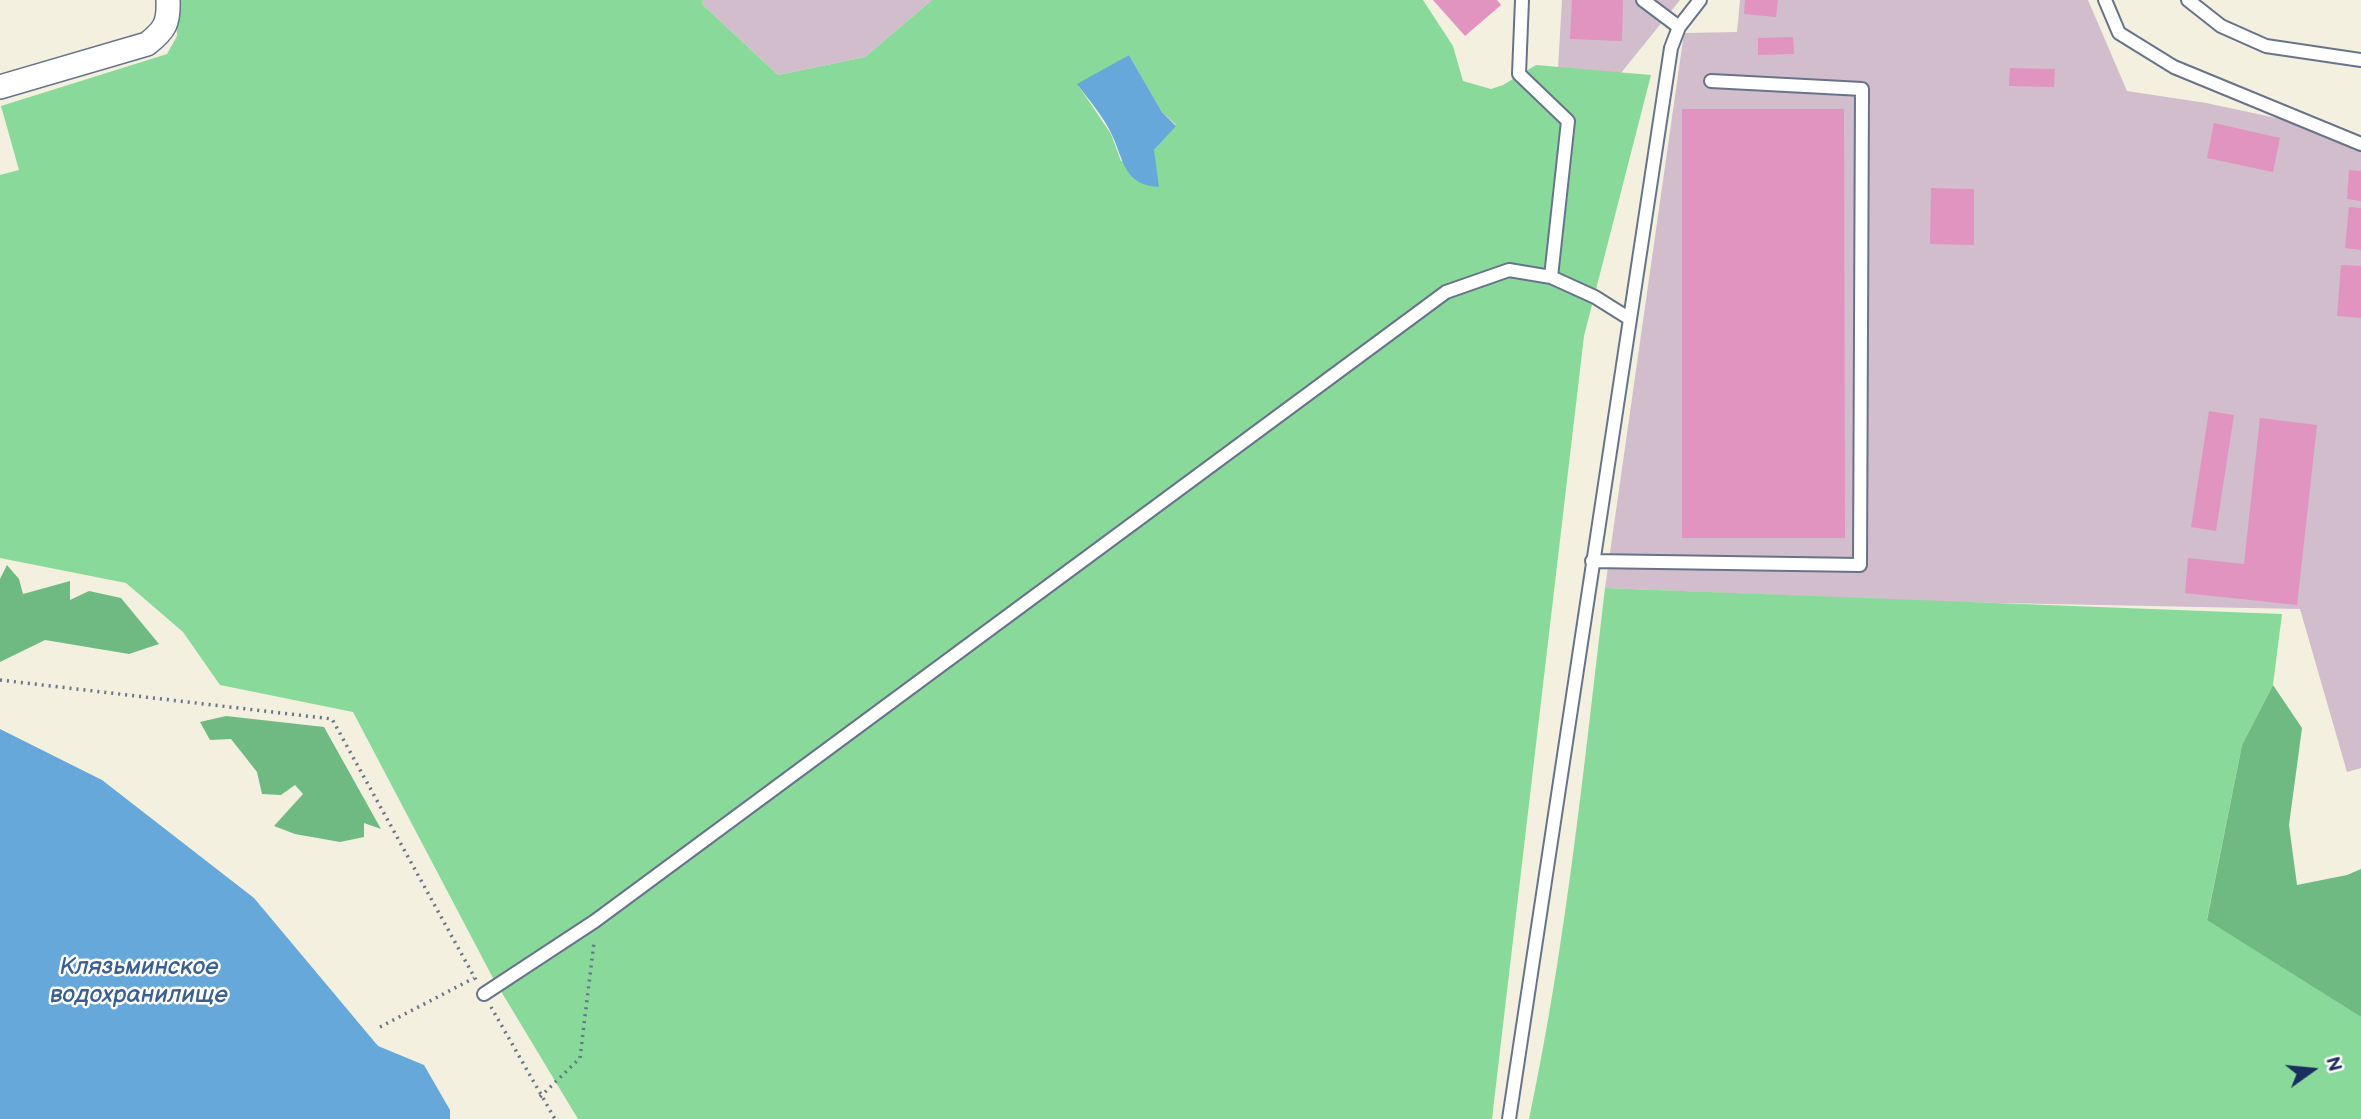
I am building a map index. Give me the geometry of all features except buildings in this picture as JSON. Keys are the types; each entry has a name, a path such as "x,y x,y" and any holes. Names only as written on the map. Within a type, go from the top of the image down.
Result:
{"street":[{"path":"0,87 147,44 162,32 169,15 168,0"}],"lane":[{"path":"1522,0 1519,74 1568,121 1550,277"},
{"path":"1643,0 1679,27"},
{"path":"1509,1119 1671,48 1679,27 1700,0"},
{"path":"2105,0 2119,33 2175,67 2361,144"},
{"path":"2188,0 2221,26 2266,46 2361,60"},
{"path":"1592,561 1860,565 1862,89 1711,81"},
{"path":"484,994 595,921 1446,292 1509,270 1550,277 1595,297 1630,319"}],"path":[{"path":"0,680 332,719 540,1097 555,1119"},
{"path":"540,1097 580,1058 595,921"},
{"path":"380,1027 474,978"}],"shaded area":[{"path":"703,0 932,0 865,57 778,75 702,4"},
{"path":"1562,0 1680,0 1621,73 1558,68"},
{"path":"1740,0 2088,0 2127,91 2206,103 2361,136 2361,768 2347,772 2300,609 1950,602 1605,588 1684,33 1737,32"}],"green space":[{"path":"176,0 703,0 702,4 778,75 865,57 932,0 1423,0 1453,46 1463,81 1491,89 1503,85 1536,65 1651,75 1584,336 1492,1119 578,1119 493,978 353,712 220,685 183,632 126,583 0,558 0,175 19,170 1,106 167,54 177,36","holes":["1129,55 1162,112 1176,125 1154,150 1121,161 1111,134 1078,85"]},
{"path":"7,565 19,579 23,594 70,581 70,600 89,591 121,598 159,644 129,654 45,640 0,662 0,579"},
{"path":"1605,588 2282,614 2273,685 2242,745 2207,919 2361,1017 2361,1119 1529,1119 1564,921"},
{"path":"2273,685 2302,728 2289,825 2297,885 2347,875 2361,869 2361,1017 2207,920 2242,745"},
{"path":"226,716 324,727 381,829 364,823 364,837 340,842 295,834 274,826 303,794 295,785 281,795 262,794 257,772 231,739 210,740 200,722"}],"water":[{"path":"1129,55 1162,112 1176,126 1154,150 1159,187 1147,185 1132,177 1105,122 1077,84"},
{"name":"Клязьминское водохранилище","path":"0,729 102,780 254,898 378,1046 424,1065 450,1110 450,1119 0,1119"}]}
